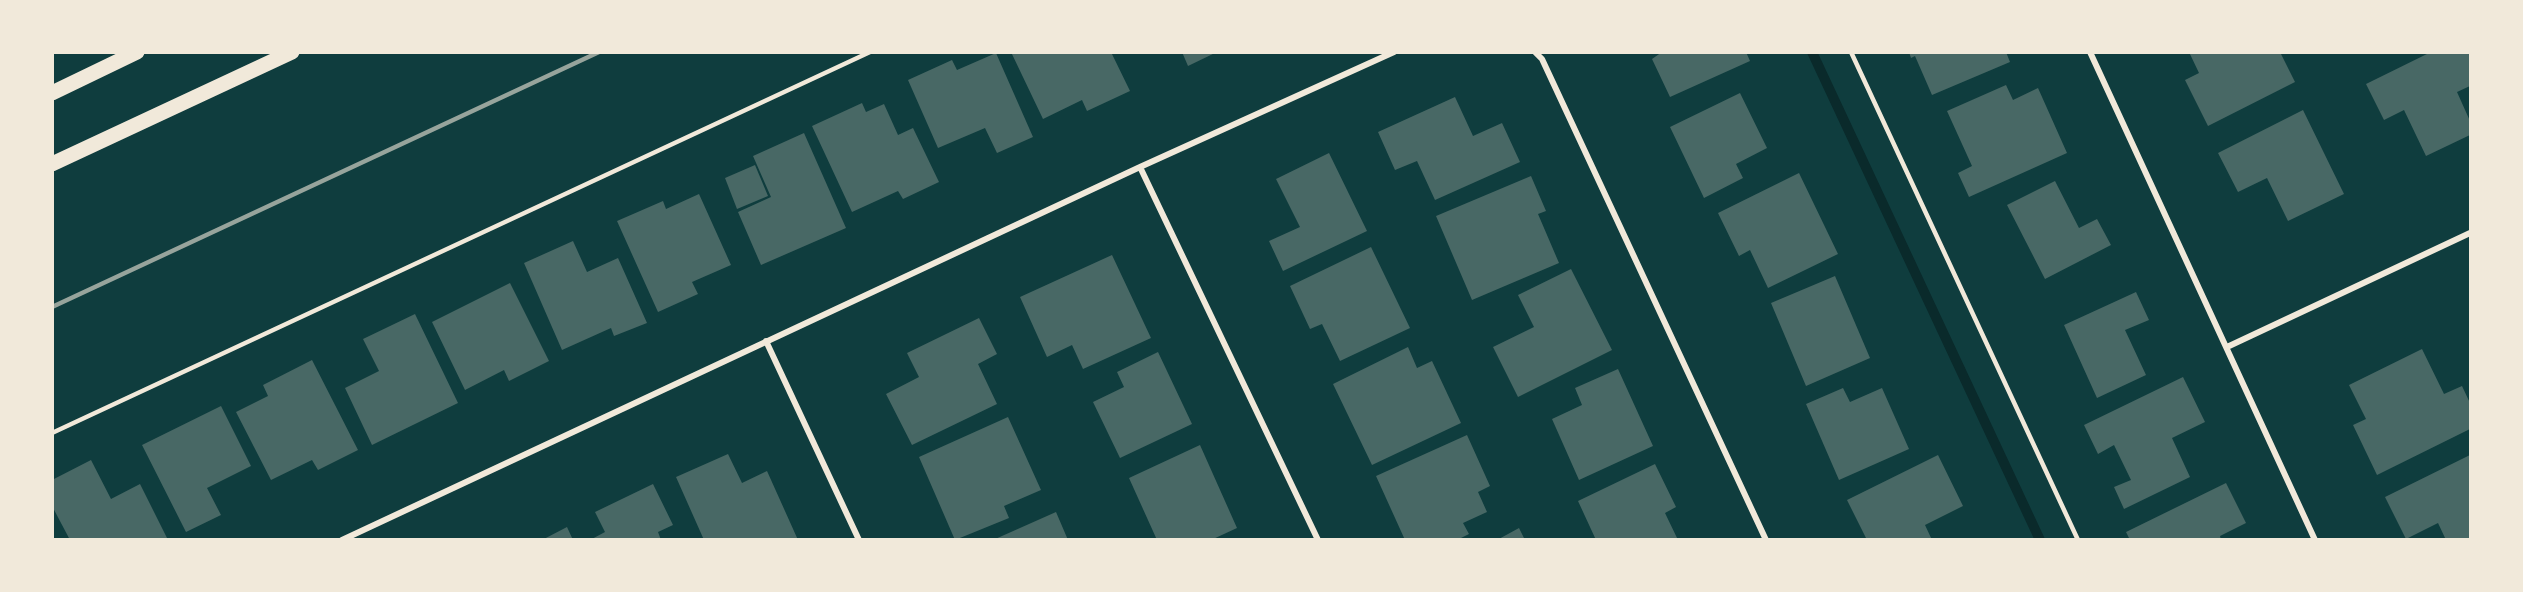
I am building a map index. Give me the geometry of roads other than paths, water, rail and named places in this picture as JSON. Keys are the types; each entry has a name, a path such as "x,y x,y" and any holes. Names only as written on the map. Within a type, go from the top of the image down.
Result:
{"main road":[{"path":"52,93 137,52"},
{"path":"52,164 292,52"}],"street":[{"path":"342,540 1140,167 1394,52"},
{"path":"1535,52 1542,59 1766,540"},
{"path":"2090,52 2315,540"},
{"path":"1140,167 1318,540"},
{"path":"2227,347 2470,233"},
{"path":"766,341 859,540"}],"lane":[{"path":"52,433 870,52"},
{"path":"1851,52 2078,540"}],"waterway":[{"path":"1812,52 2040,540"}],"railway":[{"path":"52,307 599,52"}]}
